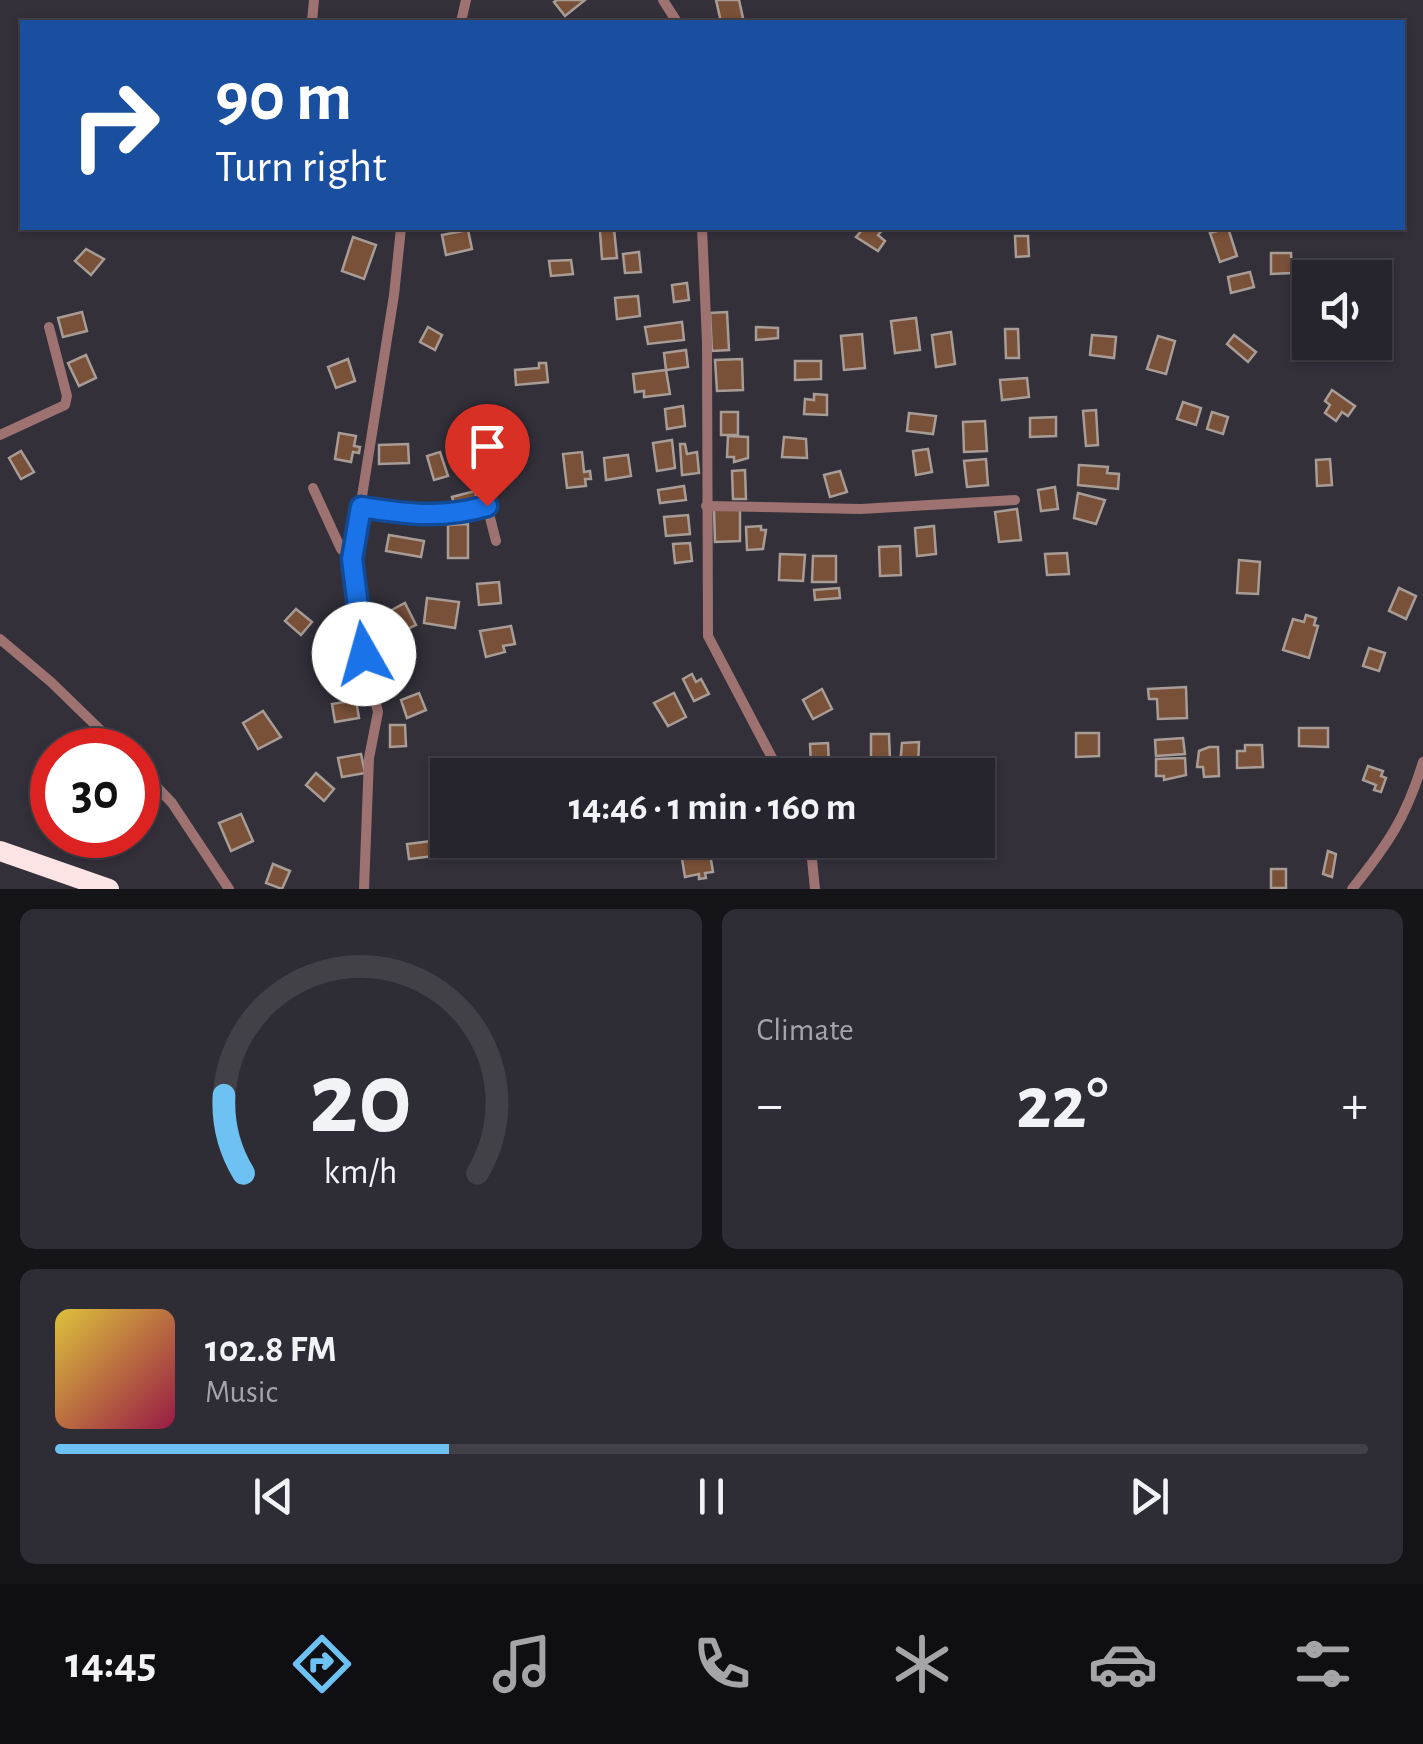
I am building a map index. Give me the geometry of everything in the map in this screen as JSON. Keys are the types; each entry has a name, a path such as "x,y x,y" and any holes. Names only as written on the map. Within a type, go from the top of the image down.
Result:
{"highway":[{"path":"0,852 110,889"}],"street":[{"path":"364,889 368,758 378,712 364,654 352,559 401,230"},
{"path":"702,230 708,342 708,636 772,758"},
{"path":"0,436 64,405 67,396 49,327"},
{"path":"313,488 342,549 352,559"},
{"path":"706,506 861,509 1015,500"},
{"path":"361,507 415,516 487,506 496,541"},
{"path":"0,639 98,728"},
{"path":"1352,889 1393,838 1423,762"},
{"path":"160,790 229,889"},
{"path":"811,858 814,889"}],"building":[{"path":"585,0 565,16 554,2"},
{"path":"716,0 739,0 743,18 721,20"},
{"path":"468,230 472,249 446,255 442,235"},
{"path":"614,230 617,258 602,259 600,231"},
{"path":"862,230 882,230 878,235 885,241 878,251 856,237"},
{"path":"1229,230 1237,256 1220,262 1210,233"},
{"path":"1015,236 1028,236 1029,256 1016,257"},
{"path":"353,237 376,245 364,279 342,271"},
{"path":"86,249 104,259 91,275 75,261"},
{"path":"639,252 641,272 625,273 623,254"},
{"path":"1271,253 1291,253 1292,273 1271,274"},
{"path":"571,260 573,274 551,276 549,261"},
{"path":"1250,272 1254,287 1231,293 1228,277"},
{"path":"687,283 689,300 674,302 672,285"},
{"path":"638,296 640,316 617,319 615,298"},
{"path":"82,312 87,331 63,337 58,318"},
{"path":"727,312 729,350 712,351 710,313"},
{"path":"916,318 920,350 895,353 891,321"},
{"path":"682,322 684,340 648,344 645,327"},
{"path":"428,327 442,335 435,350 420,342"},
{"path":"756,327 778,328 778,338 756,340"},
{"path":"1005,329 1018,329 1019,358 1006,358"},
{"path":"951,332 955,364 936,367 932,335"},
{"path":"862,334 865,368 844,370 841,336"},
{"path":"1092,335 1116,337 1114,358 1090,355"},
{"path":"1234,335 1256,352 1248,362 1227,344"},
{"path":"1158,336 1175,341 1166,374 1147,369"},
{"path":"686,350 688,367 666,370 664,353"},
{"path":"86,355 96,378 79,386 68,363"},
{"path":"348,359 355,381 336,388 328,367"},
{"path":"742,359 743,390 717,391 715,360"},
{"path":"795,361 821,361 821,379 795,380"},
{"path":"539,363 546,363 548,382 516,385 515,370 539,368"},
{"path":"666,370 670,394 644,397 644,391 635,392 633,374"},
{"path":"1027,378 1029,397 1002,400 1000,380"},
{"path":"1332,390 1355,406 1348,416 1342,412 1336,421 1325,413 1330,405 1325,401"},
{"path":"814,394 827,395 827,415 804,414 805,399 814,400"},
{"path":"1183,402 1201,408 1196,425 1177,419"},
{"path":"683,406 685,426 667,429 665,409"},
{"path":"1096,410 1098,445 1086,446 1083,411"},
{"path":"721,412 738,412 738,435 721,435"},
{"path":"1212,412 1228,417 1223,434 1207,429"},
{"path":"909,413 936,416 933,434 907,431"},
{"path":"1056,417 1056,436 1030,437 1030,418"},
{"path":"985,421 987,451 964,452 963,422"},
{"path":"339,433 356,436 354,446 360,447 359,453 353,452 351,462 335,459"},
{"path":"728,436 748,437 748,458 734,462 734,457 727,457"},
{"path":"784,437 806,439 807,458 782,457"},
{"path":"672,440 675,468 657,471 653,443"},
{"path":"408,444 409,463 379,464 379,445"},
{"path":"680,444 685,444 687,454 697,452 699,473 682,475"},
{"path":"928,449 932,472 916,475 913,451"},
{"path":"21,451 34,472 21,479 9,458"},
{"path":"440,452 448,476 434,480 427,456"},
{"path":"582,452 584,472 590,471 591,479 585,479 586,486 567,488 563,454"},
{"path":"628,455 631,476 606,480 604,458"},
{"path":"986,459 988,485 967,487 964,461"},
{"path":"1330,459 1332,485 1317,486 1316,460"},
{"path":"1079,465 1108,467 1107,473 1119,474 1118,489 1078,485"},
{"path":"745,470 746,499 733,499 732,471"},
{"path":"840,471 847,492 830,497 824,475"},
{"path":"684,486 686,500 660,503 658,490"},
{"path":"1055,487 1058,509 1041,511 1038,490"},
{"path":"475,491 478,505 456,510 452,497"},
{"path":"1078,493 1105,500 1096,524 1074,518"},
{"path":"714,509 740,509 740,541 715,542"},
{"path":"1017,509 1021,540 999,542 995,512"},
{"path":"688,515 690,534 666,536 664,517"},
{"path":"468,524 468,558 448,558 448,525"},
{"path":"761,526 761,530 766,530 763,549 747,550 746,527"},
{"path":"934,526 936,554 917,556 915,528"},
{"path":"389,535 424,541 421,557 386,551"},
{"path":"690,543 692,561 675,563 673,544"},
{"path":"900,546 901,575 880,576 879,547"},
{"path":"1067,553 1069,574 1047,575 1045,554"},
{"path":"780,554 805,555 803,581 779,580"},
{"path":"813,556 836,556 836,582 812,582"},
{"path":"1239,560 1260,562 1258,594 1237,593"},
{"path":"499,582 501,603 479,605 477,584"},
{"path":"839,588 840,598 815,600 814,590"},
{"path":"1399,588 1416,596 1406,619 1389,611"},
{"path":"427,598 459,602 455,628 424,623"},
{"path":"405,603 416,625 395,635 384,614"},
{"path":"296,609 312,622 301,635 285,621"},
{"path":"1306,615 1316,618 1314,625 1318,626 1309,658 1283,650 1293,619 1304,622"},
{"path":"511,626 515,644 503,646 505,652 486,657 480,631"},
{"path":"409,642 415,657 399,663 394,648"},
{"path":"1369,648 1385,653 1379,671 1363,666"},
{"path":"354,656 358,675 331,680 327,662"},
{"path":"692,674 696,682 701,679 709,694 694,701 683,679"},
{"path":"1186,687 1187,718 1158,719 1157,699 1149,699 1148,689"},
{"path":"822,689 832,709 813,719 803,700"},
{"path":"419,693 426,710 407,718 401,700"},
{"path":"674,693 686,717 668,726 654,703"},
{"path":"356,700 359,718 335,722 332,704"},
{"path":"263,711 281,737 258,749 243,723"},
{"path":"390,725 405,725 406,746 390,747"},
{"path":"1299,728 1328,728 1328,747 1299,746"},
{"path":"1076,733 1099,733 1099,756 1076,757"},
{"path":"871,734 889,734 890,758 871,758"},
{"path":"1183,738 1185,754 1156,756 1155,740"},
{"path":"919,742 918,758 901,758 902,743"},
{"path":"828,743 829,758 811,758 810,744"},
{"path":"1245,745 1262,745 1263,767 1237,768 1237,751 1245,751"},
{"path":"1218,747 1219,776 1204,777 1203,767 1197,767 1199,751"},
{"path":"361,754 365,773 342,777 338,758"},
{"path":"1185,758 1186,775 1164,780 1164,776 1156,776 1156,759"},
{"path":"1368,766 1383,771 1381,776 1386,778 1381,792 1374,790 1376,785 1363,780"},
{"path":"316,773 334,789 324,801 306,785"},
{"path":"241,814 253,841 231,851 219,823"},
{"path":"430,841 430,856 409,859 407,844"},
{"path":"1328,851 1336,854 1332,877 1323,874"},
{"path":"711,858 713,872 705,873 706,878 699,879 699,874 685,877 682,859"},
{"path":"273,864 290,871 282,889 266,883"},
{"path":"1271,869 1286,869 1286,888 1271,888"}],"route":[{"path":"364,654 352,559 361,507 415,516 487,506"}]}
